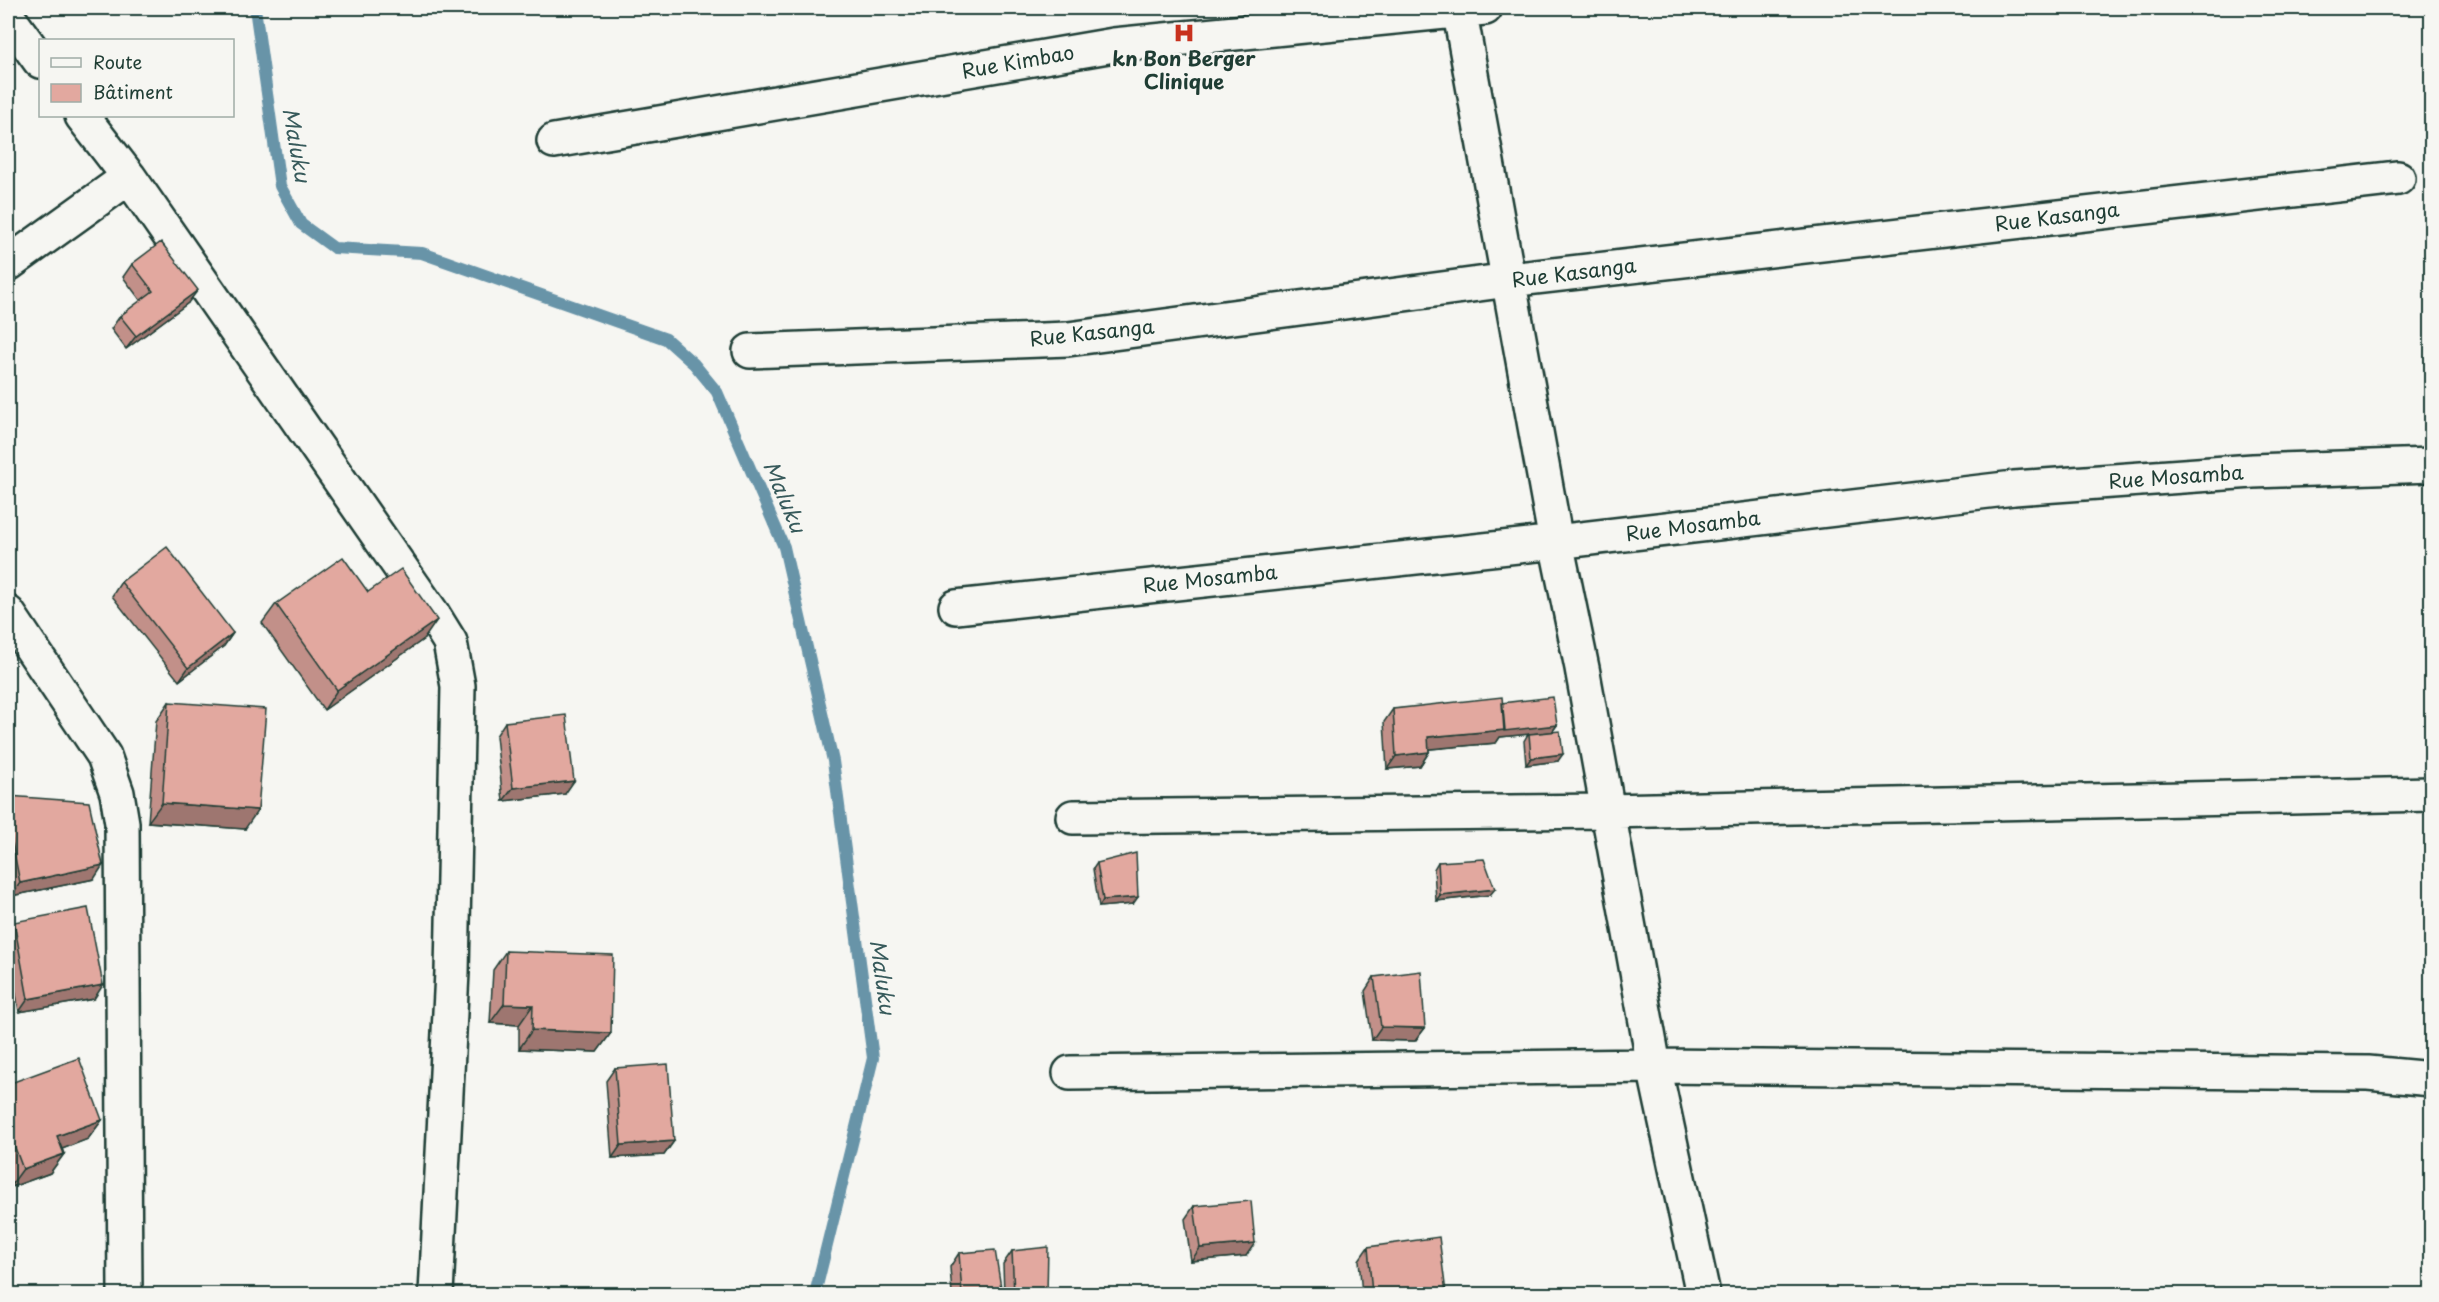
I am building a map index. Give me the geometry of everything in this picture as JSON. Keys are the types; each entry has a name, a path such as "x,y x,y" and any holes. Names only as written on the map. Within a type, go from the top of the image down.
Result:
{"street":[{"name":"Rue Kimbao","path":"554,141 1114,45 1468,8"},
{"path":"1468,8 1509,280 1556,542 1582,668 1606,811 1654,1066 1703,1294"},
{"path":"8,17 39,60"},
{"path":"83,117 129,177 450,642 458,686 458,734 452,972 436,1294"},
{"path":"8,264 129,177"},
{"name":"Rue Kasanga","path":"750,351 1068,339 1509,280 2398,178"},
{"name":"Rue Mosamba","path":"956,607 1556,542 2014,488 2253,471 2432,465"},
{"path":"8,613 104,756 117,793 122,823 125,1294"},
{"path":"1074,817 1606,811 2432,794"},
{"path":"1070,1073 1654,1066 2368,1073 2432,1079"}],"building":[{"path":"161,242 198,290 136,336 120,316 153,291 132,264"},
{"path":"167,547 233,633 188,668 121,582"},
{"path":"343,557 368,592 401,569 437,620 337,690 276,604"},
{"path":"1502,697 1505,730 1428,737 1429,752 1396,756 1393,709"},
{"path":"1553,697 1557,725 1504,731 1502,703"},
{"path":"169,702 266,709 258,810 162,803"},
{"path":"566,715 574,781 513,788 505,722"},
{"path":"1560,731 1563,754 1531,758 1529,734"},
{"path":"8,796 89,802 103,865 20,883 8,821"},
{"path":"1136,853 1138,897 1103,900 1097,863"},
{"path":"1484,859 1495,889 1440,895 1438,862"},
{"path":"88,908 103,985 28,999 14,922"},
{"path":"506,951 613,955 611,1033 532,1030 533,1005 504,1004"},
{"path":"1421,971 1425,1028 1381,1027 1374,977"},
{"path":"79,1058 102,1120 57,1136 64,1154 23,1169 8,1129 8,1084"},
{"path":"668,1064 674,1141 621,1145 615,1068"},
{"path":"1251,1201 1255,1243 1200,1248 1194,1206"},
{"path":"1439,1237 1446,1293 1372,1294 1368,1247"},
{"path":"1048,1247 1047,1294 1014,1294 1012,1251"},
{"path":"995,1250 1002,1294 962,1294 959,1253"}],"waterway":[{"name":"Maluku","path":"255,8 280,186 301,224 334,248 422,253 666,339 694,364 717,392 784,547 833,761 873,1058 815,1294"}],"place":[{"name":"kn Bon Berger Clinique","path":"1184,33"}]}
